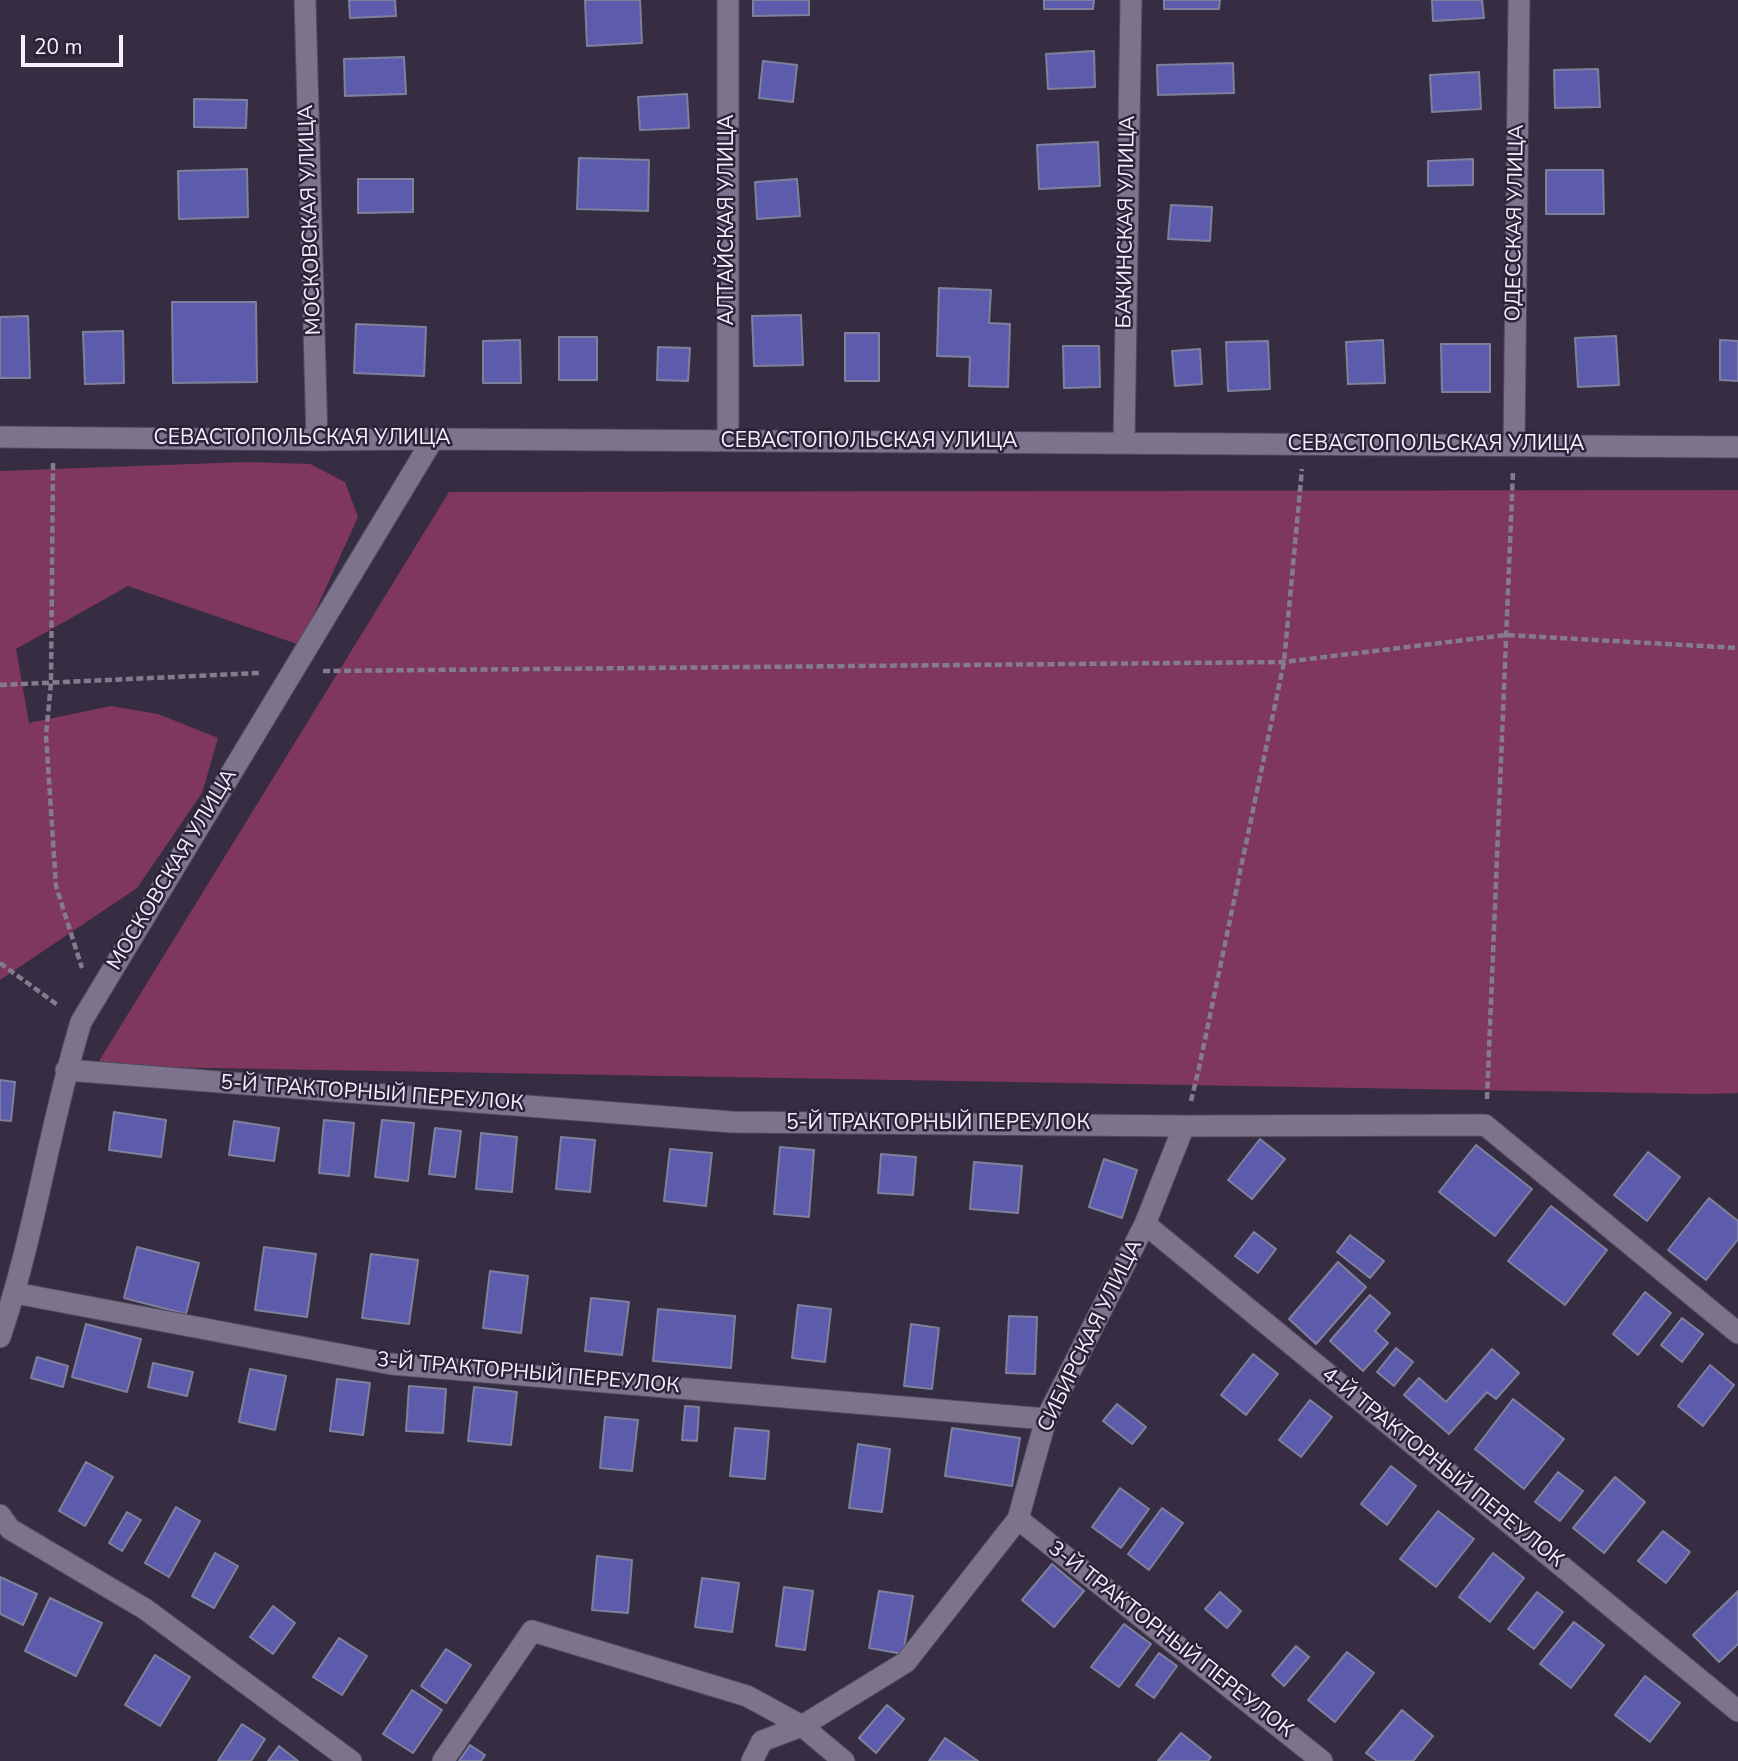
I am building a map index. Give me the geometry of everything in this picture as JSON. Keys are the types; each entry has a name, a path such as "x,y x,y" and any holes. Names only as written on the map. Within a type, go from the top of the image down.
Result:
{"street":[{"name":"МОСКОВСКАЯ УЛИЦА","path":"305,0 317,440"},
{"name":"АЛТАЙСКАЯ УЛИЦА","path":"728,0 728,441"},
{"name":"БАКИНСКАЯ УЛИЦА","path":"1124,443 1130,0"},
{"name":"ОДЕССКАЯ УЛИЦА","path":"1514,446 1519,0"},
{"name":"СЕВАСТОПОЛЬСКАЯ УЛИЦА","path":"0,437 1738,447"},
{"name":"МОСКОВСКАЯ УЛИЦА","path":"0,1338 15,1293 66,1070 81,1023 433,439"},
{"name":"5-Й ТРАКТОРНЫЙ ПЕРЕУЛОК","path":"66,1070 732,1122 1184,1126 1485,1125"},
{"path":"1485,1125 1738,1333"},
{"name":"СИБИРСКАЯ УЛИЦА","path":"752,1761 762,1741 802,1726 906,1662 1018,1519 1046,1419 1145,1224 1184,1126"},
{"name":"4-Й ТРАКТОРНЫЙ ПЕРЕУЛОК","path":"1145,1224 1738,1711"},
{"name":"3-Й ТРАКТОРНЫЙ ПЕРЕУЛОК","path":"15,1293 391,1364 1046,1419"},
{"name":"3-Й ТРАКТОРНЫЙ ПЕРЕУЛОК","path":"1018,1519 1322,1761"},
{"path":"3,1527 145,1609 351,1761"},
{"path":"443,1761 532,1631 747,1696 802,1726 845,1761"}],"path":[{"path":"54,437 51,682 46,735 56,886 81,965 97,997"},
{"path":"1184,1126 1202,1055 1284,662 1304,444"},
{"path":"1485,1125 1514,446"},
{"path":"0,685 293,671 1284,662 1506,635 1738,648"},
{"path":"0,964 81,1023"}],"shaded area":[{"path":"246,462 310,464 345,482 358,517 300,645 128,586 16,649 29,723 111,706 158,714 218,738 202,793 137,888 0,980 0,471"},
{"path":"1738,490 1738,1093 96,1066 449,492"}],"building":[{"path":"349,0 395,0 396,16 350,18"},
{"path":"585,0 640,0 642,43 587,46"},
{"path":"753,0 809,0 809,15 753,16"},
{"path":"1044,0 1094,0 1093,9 1044,9"},
{"path":"1164,0 1220,0 1219,9 1164,9"},
{"path":"1432,0 1482,0 1484,18 1433,21"},
{"path":"1094,51 1095,87 1048,89 1046,54"},
{"path":"404,57 406,94 345,96 344,59"},
{"path":"763,61 797,65 793,102 759,98"},
{"path":"1233,63 1234,93 1158,95 1157,65"},
{"path":"1598,69 1600,107 1555,108 1554,70"},
{"path":"1479,72 1481,109 1432,112 1430,75"},
{"path":"687,94 689,128 640,130 638,97"},
{"path":"194,99 247,100 246,128 194,127"},
{"path":"1098,142 1100,186 1039,189 1037,145"},
{"path":"579,158 649,160 648,211 577,209"},
{"path":"1473,159 1473,185 1428,186 1428,161"},
{"path":"247,169 248,217 179,219 178,171"},
{"path":"1546,170 1603,170 1604,214 1546,214"},
{"path":"358,179 413,179 413,212 358,213"},
{"path":"797,179 800,216 757,219 755,182"},
{"path":"1171,205 1212,207 1210,241 1168,239"},
{"path":"939,288 991,290 989,323 1010,324 1008,387 969,386 970,357 937,356"},
{"path":"172,302 256,302 257,382 173,383"},
{"path":"801,315 803,365 754,366 752,316"},
{"path":"28,316 30,378 0,378 0,317"},
{"path":"356,324 426,327 424,376 354,373"},
{"path":"123,331 124,383 85,384 83,332"},
{"path":"845,333 879,333 879,381 845,381"},
{"path":"1616,336 1619,385 1578,387 1575,338"},
{"path":"559,337 597,337 597,380 559,380"},
{"path":"520,340 521,383 483,383 483,341"},
{"path":"1383,340 1385,383 1348,384 1346,342"},
{"path":"1720,340 1738,341 1738,381 1720,380"},
{"path":"1268,341 1270,389 1228,391 1226,342"},
{"path":"1441,344 1490,344 1490,392 1442,392"},
{"path":"1063,346 1099,346 1100,387 1064,388"},
{"path":"658,347 690,348 688,381 657,380"},
{"path":"1200,349 1202,384 1175,386 1172,351"},
{"path":"0,1080 15,1082 11,1121 0,1120"},
{"path":"114,1112 166,1120 161,1157 109,1150"},
{"path":"324,1120 354,1123 349,1176 319,1173"},
{"path":"382,1120 414,1123 408,1181 375,1177"},
{"path":"234,1121 279,1128 274,1161 229,1155"},
{"path":"435,1128 461,1131 455,1177 429,1174"},
{"path":"481,1133 517,1137 512,1192 476,1189"},
{"path":"561,1137 595,1140 590,1192 556,1189"},
{"path":"1260,1139 1285,1159 1252,1199 1228,1180"},
{"path":"1476,1145 1532,1189 1495,1236 1439,1192"},
{"path":"780,1147 814,1150 809,1217 774,1214"},
{"path":"670,1149 712,1153 706,1206 664,1201"},
{"path":"1648,1152 1680,1177 1647,1221 1614,1195"},
{"path":"881,1154 916,1157 913,1195 878,1193"},
{"path":"1104,1159 1137,1170 1122,1218 1089,1207"},
{"path":"974,1162 1022,1166 1018,1213 970,1209"},
{"path":"1709,1198 1738,1221 1738,1239 1706,1280 1668,1250"},
{"path":"1551,1206 1607,1250 1565,1305 1508,1261"},
{"path":"1254,1232 1276,1249 1258,1273 1235,1256"},
{"path":"1350,1235 1384,1261 1370,1278 1337,1252"},
{"path":"137,1247 199,1263 186,1314 124,1298"},
{"path":"264,1247 316,1254 307,1317 255,1310"},
{"path":"371,1254 418,1260 409,1324 362,1318"},
{"path":"1338,1262 1366,1287 1316,1344 1289,1319"},
{"path":"490,1271 528,1276 521,1333 483,1328"},
{"path":"1645,1292 1671,1313 1638,1355 1613,1334"},
{"path":"1370,1295 1390,1313 1375,1331 1388,1343 1363,1371 1330,1341"},
{"path":"591,1298 629,1302 622,1355 585,1351"},
{"path":"798,1305 831,1309 825,1362 792,1358"},
{"path":"658,1309 735,1316 731,1368 653,1361"},
{"path":"1009,1316 1037,1317 1035,1374 1006,1373"},
{"path":"1682,1318 1703,1334 1682,1362 1661,1345"},
{"path":"86,1324 141,1339 127,1392 72,1377"},
{"path":"911,1324 939,1328 932,1389 904,1386"},
{"path":"1396,1348 1413,1362 1394,1386 1377,1372"},
{"path":"1492,1349 1519,1373 1496,1399 1487,1392 1449,1434 1404,1395 1419,1378 1446,1402"},
{"path":"1253,1354 1278,1374 1246,1415 1221,1395"},
{"path":"37,1357 68,1366 63,1387 31,1378"},
{"path":"153,1363 193,1372 187,1396 148,1387"},
{"path":"1710,1365 1734,1385 1703,1426 1678,1406"},
{"path":"250,1369 286,1376 275,1430 239,1422"},
{"path":"337,1379 370,1383 363,1435 330,1431"},
{"path":"409,1386 446,1389 443,1433 406,1431"},
{"path":"474,1387 517,1392 511,1445 468,1441"},
{"path":"1513,1399 1564,1439 1524,1489 1475,1449"},
{"path":"1310,1400 1332,1417 1301,1457 1279,1440"},
{"path":"1117,1404 1146,1427 1132,1444 1103,1421"},
{"path":"685,1406 699,1407 697,1441 682,1440"},
{"path":"605,1417 638,1420 632,1471 600,1468"},
{"path":"735,1428 769,1431 765,1479 730,1476"},
{"path":"952,1428 1020,1438 1012,1486 945,1476"},
{"path":"858,1444 890,1449 882,1512 849,1508"},
{"path":"86,1462 113,1477 85,1526 59,1511"},
{"path":"1391,1466 1416,1486 1387,1525 1361,1504"},
{"path":"1558,1472 1583,1491 1560,1521 1535,1502"},
{"path":"1615,1477 1645,1502 1604,1553 1573,1528"},
{"path":"1120,1488 1149,1509 1121,1548 1092,1527"},
{"path":"176,1507 200,1521 169,1577 145,1563"},
{"path":"1162,1508 1183,1523 1149,1570 1128,1554"},
{"path":"1438,1511 1474,1539 1436,1587 1400,1559"},
{"path":"127,1512 141,1520 122,1551 109,1543"},
{"path":"1663,1531 1690,1552 1666,1583 1638,1561"},
{"path":"215,1553 238,1566 214,1608 192,1596"},
{"path":"1493,1553 1524,1578 1490,1622 1459,1597"},
{"path":"597,1556 632,1560 628,1613 592,1610"},
{"path":"1052,1564 1084,1591 1054,1627 1022,1600"},
{"path":"0,1577 37,1594 23,1625 0,1614"},
{"path":"702,1578 739,1583 732,1632 695,1627"},
{"path":"784,1587 813,1591 805,1650 776,1646"},
{"path":"879,1591 913,1596 903,1654 869,1648"},
{"path":"1738,1591 1738,1644 1719,1662 1693,1635"},
{"path":"1220,1592 1241,1611 1227,1628 1205,1609"},
{"path":"1537,1592 1563,1612 1534,1649 1508,1629"},
{"path":"50,1598 102,1623 76,1676 25,1651"},
{"path":"273,1606 295,1623 273,1654 250,1637"},
{"path":"1574,1622 1604,1645 1571,1688 1540,1664"},
{"path":"1124,1624 1151,1644 1119,1687 1091,1667"},
{"path":"339,1638 367,1656 342,1695 313,1677"},
{"path":"1296,1646 1309,1657 1284,1686 1272,1675"},
{"path":"446,1649 471,1665 446,1703 421,1686"},
{"path":"1347,1652 1374,1673 1335,1722 1308,1700"},
{"path":"1159,1653 1177,1666 1154,1698 1136,1685"},
{"path":"155,1655 190,1677 160,1726 125,1705"},
{"path":"1645,1676 1680,1703 1650,1742 1615,1715"},
{"path":"412,1690 442,1710 413,1753 383,1734"},
{"path":"887,1705 904,1719 876,1753 859,1738"},
{"path":"1402,1710 1433,1736 1413,1761 1377,1761 1366,1753"},
{"path":"242,1724 265,1739 251,1761 218,1761"},
{"path":"1181,1733 1211,1757 1208,1761 1158,1761"},
{"path":"945,1738 978,1761 929,1761"},
{"path":"470,1745 485,1755 481,1761 459,1761"},
{"path":"279,1746 298,1761 268,1761"}]}
